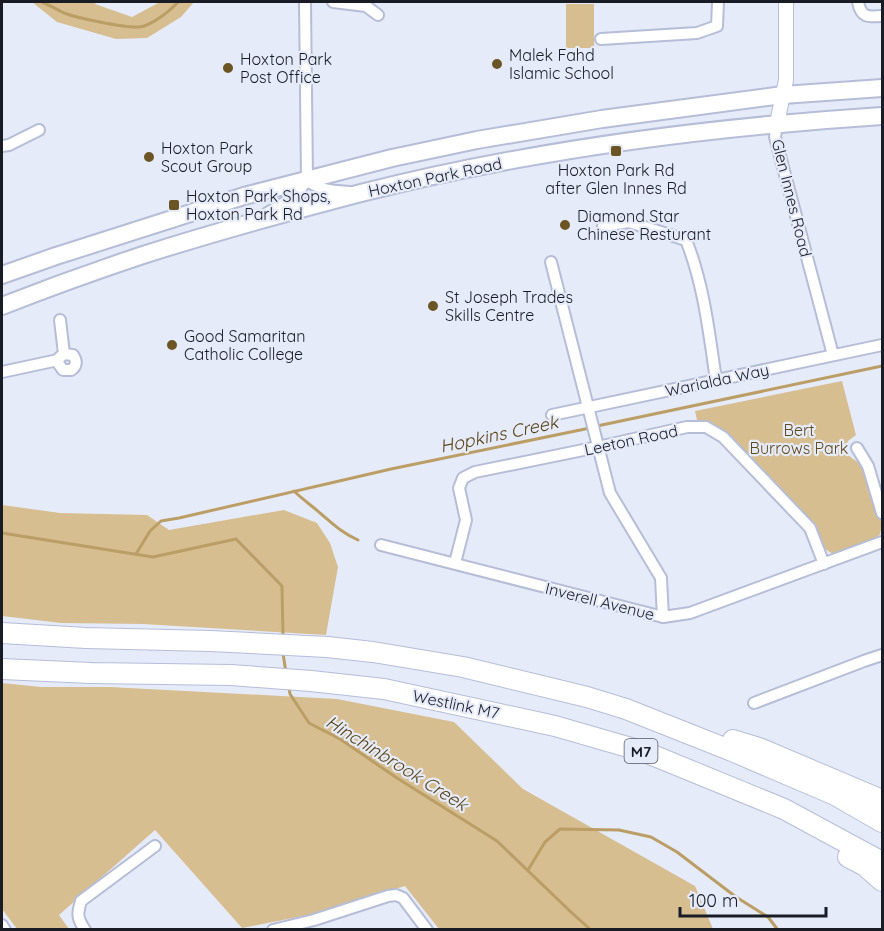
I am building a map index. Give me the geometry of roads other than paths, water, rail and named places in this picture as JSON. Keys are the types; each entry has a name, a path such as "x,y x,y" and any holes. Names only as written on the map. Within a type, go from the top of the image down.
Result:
{"highway":[{"name":"M7","path":"2,633 327,647 374,652 463,668 587,697 626,709 835,795 882,822"},
{"name":"Westlink M7","path":"2,669 231,675 311,681 384,689 555,726 645,752 784,809 882,862"},
{"path":"626,709 759,748 882,800"},
{"name":"M7","path":"645,752 788,822 865,866 882,881"}],"main road":[{"name":"Hoxton Park Road","path":"2,276 183,214 392,158 477,140 602,119 783,95 882,88"},
{"name":"Hoxton Park Road","path":"2,306 141,256 361,193 568,151 777,123 882,116"}],"street":[{"path":"250,223 297,194 307,179 304,2"},
{"path":"333,2 366,6 378,15"},
{"path":"601,39 697,33 717,26 717,2"},
{"name":"Glen Innes Road","path":"786,2 786,80 775,137 833,355"},
{"path":"858,2 864,15 882,16"},
{"path":"2,146 9,145 39,130"},
{"path":"307,179 319,188 361,193"},
{"path":"603,226 629,222 686,240 705,308 716,380"},
{"path":"551,262 610,493 661,578 663,617"},
{"path":"2,372 61,357 60,320"},
{"name":"Warialda Way","path":"552,415 882,345"},
{"name":"Leeton Road","path":"455,563 466,520 459,488 463,478 475,472 687,427 706,427 723,436 810,528 824,564"},
{"path":"857,448 867,466 882,513"},
{"name":"Inverell Avenue","path":"381,545 663,617 690,614 882,542"},
{"path":"754,703 882,656"},
{"path":"85,930 78,919 81,901 155,846"},
{"path":"273,930 396,895 403,898 427,930"},
{"path":"2,925 5,930"}],"waterway":[{"path":"42,2 64,13 132,27 144,26 155,21 178,2"},
{"name":"Hopkins Creek","path":"597,426 882,366"},
{"name":"Hopkins Creek","path":"136,554 150,531 161,521 391,469 590,428"},
{"path":"294,491 338,528 358,540"},
{"name":"Hinchinbrook Creek","path":"2,533 153,557 236,539 282,586 283,637"},
{"name":"Hinchinbrook Creek","path":"283,653 286,673"},
{"name":"Hinchinbrook Creek","path":"289,688 290,694 309,723 340,739 497,841 591,930"},
{"path":"528,870 545,842 560,829 619,830 651,837 677,852 736,897 768,917 778,930"}],"place":[{"name":"Malek Fahd Islamic School","path":"497,64"},
{"name":"Hoxton Park Post Office","path":"228,68"},
{"name":"Hoxton Park Rd after Glen Innes Rd","path":"616,151"},
{"name":"Hoxton Park Scout Group","path":"149,157"},
{"name":"Hoxton Park Shops, Hoxton Park Rd","path":"174,205"},
{"name":"Diamond Star Chinese Resturant","path":"565,225"},
{"name":"St Joseph Trades Skills Centre","path":"433,306"},
{"name":"Good Samaritan Catholic College","path":"172,345"}],"park label":[{"name":"Bert Burrows Park","path":"799,439"}]}
